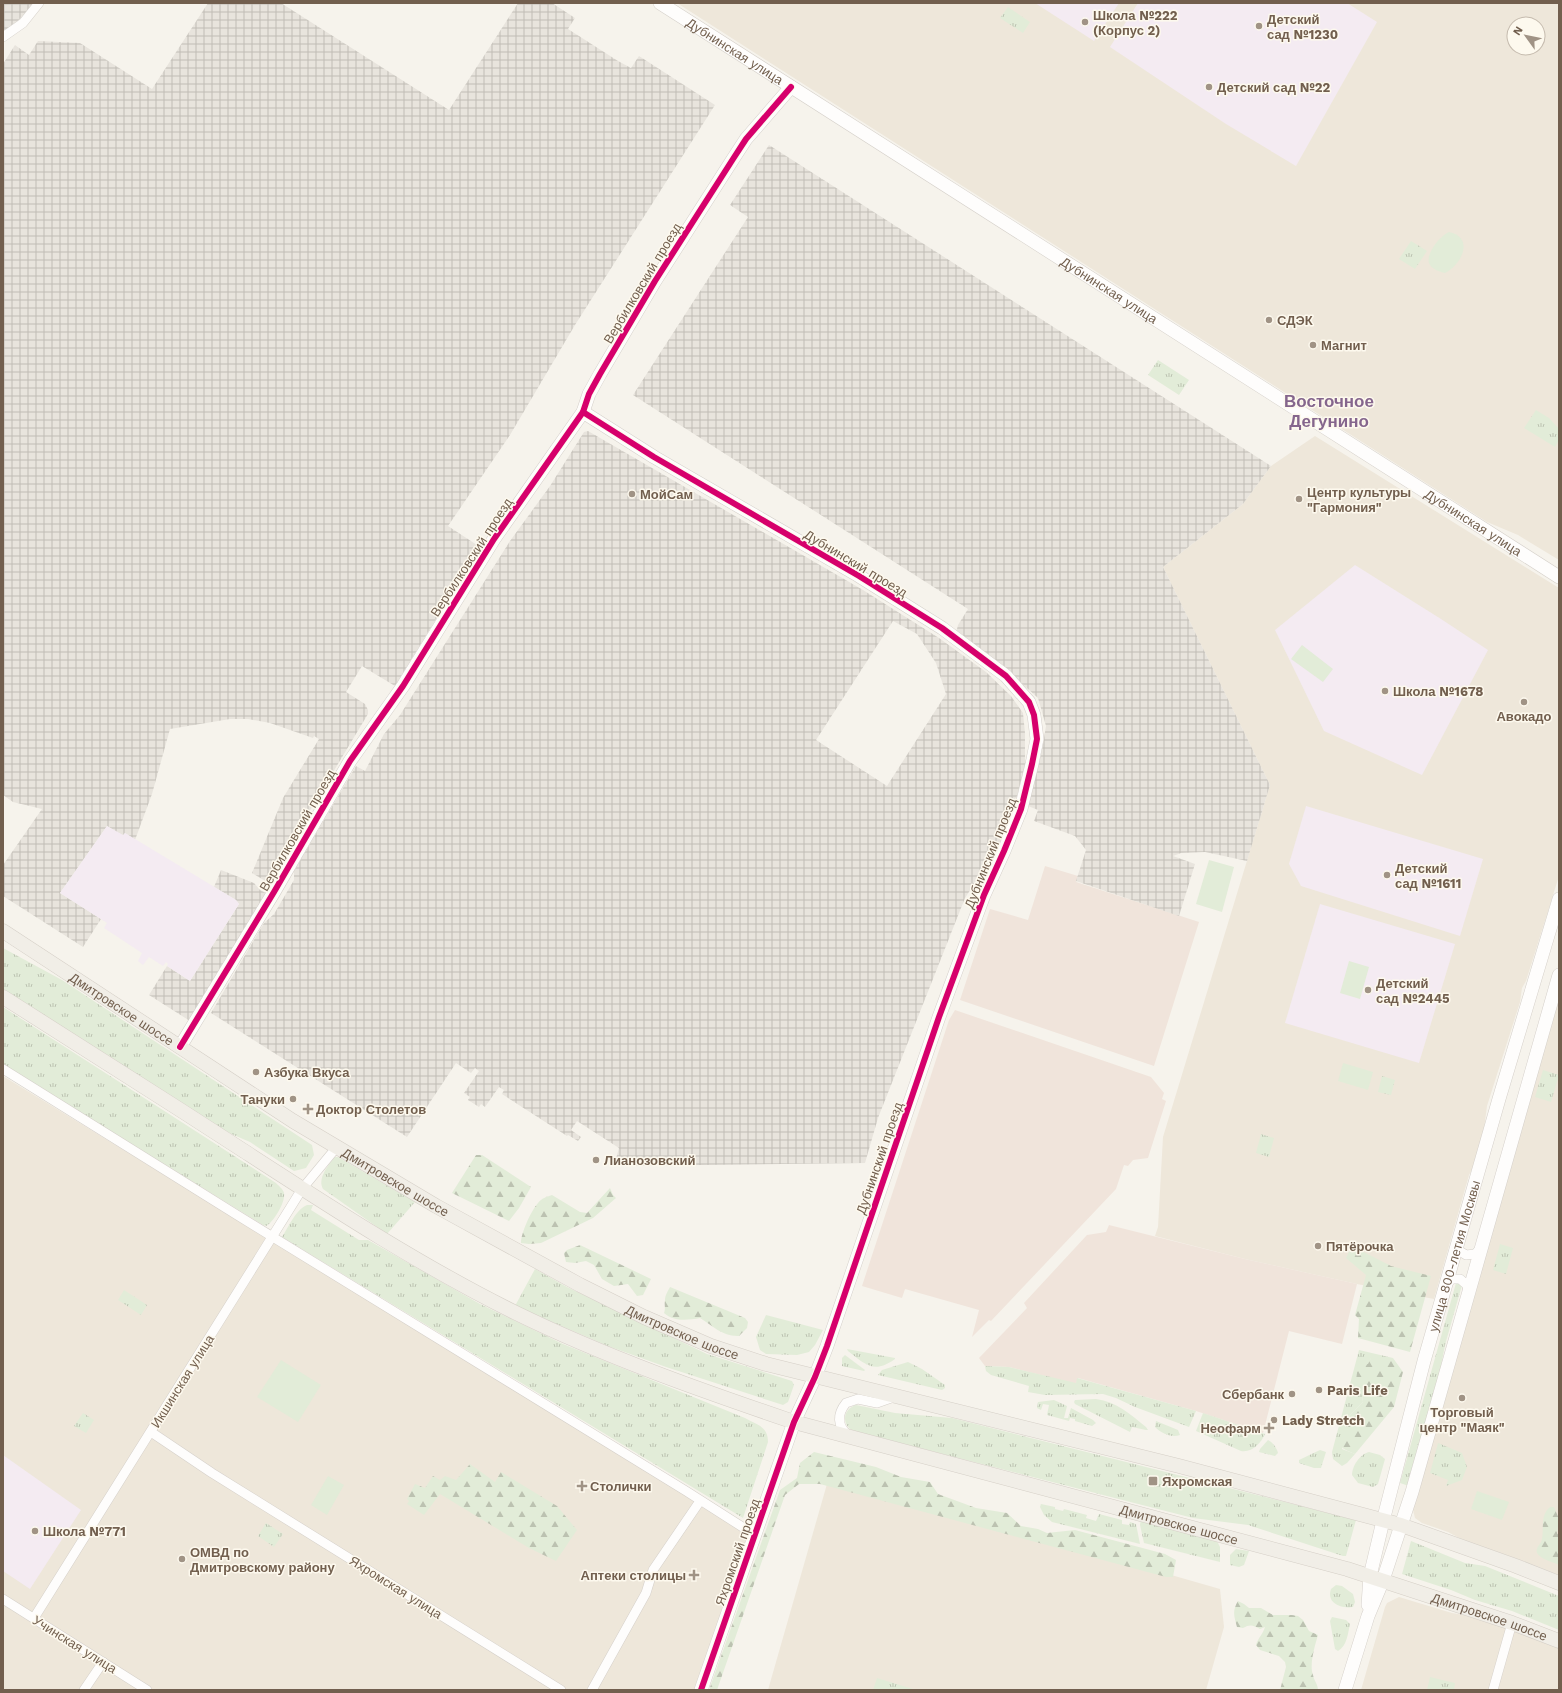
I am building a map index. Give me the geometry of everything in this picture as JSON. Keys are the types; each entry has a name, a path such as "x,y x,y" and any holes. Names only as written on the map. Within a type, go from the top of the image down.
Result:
{"main road":[{"name":"Дмитровское шоссе","path":"3,932 336,1148 529,1258 644,1317 711,1346 741,1357 815,1377 1179,1466 1401,1526 1516,1566 1559,1584"},
{"name":"Дмитровское шоссе","path":"3,997 302,1189 433,1269 521,1315 634,1364 794,1422 1206,1531 1376,1578 1512,1623 1559,1641"}],"street":[{"path":"3,37 23,23 39,3"},
{"name":"Дубнинская улица","path":"660,3 1559,577"},
{"name":"Вербилковский проезд","path":"180,1047 274,892 350,761 403,686 494,539 584,412 589,394 600,374 678,244 746,139 791,87"},
{"name":"Дубнинский проезд","path":"584,412 654,457 859,576 942,628 1006,676 1029,702 1034,714 1037,739 1021,809 984,895 939,1017 827,1346 815,1377"},
{"name":"улица 800-летия Москвы","path":"1345,1690 1368,1616 1376,1578 1383,1521 1413,1401 1503,1084 1559,899"},
{"name":"улица 800-летия Москвы","path":"1376,1578 1401,1526 1412,1492 1559,975"},
{"path":"3,1069 744,1528 754,1538"},
{"name":"Икшинская улица","path":"34,1618 302,1189 336,1148"},
{"path":"1457,1243 1460,1252 1466,1255 1475,1254 1480,1249"},
{"path":"1445,1285 1452,1279 1460,1278 1466,1282 1468,1292"},
{"path":"794,1422 815,1377"},
{"path":"852,1438 840,1426 840,1413 846,1403 858,1399 877,1403 894,1397"},
{"name":"Яхромский проезд","path":"701,1690 794,1422"},
{"name":"Яхромская улица","path":"150,1432 212,1473 561,1690"},
{"path":"592,1690 646,1593 653,1570 700,1501"},
{"name":"Учинская улица","path":"3,1599 147,1690"},
{"path":"1493,1690 1512,1623"},
{"path":"84,1690 103,1662"}],"shaded area":[{"path":"3,3 34,3 16,23 3,32"},
{"path":"208,3 281,3 449,110 518,3 552,3 575,18 568,29 618,61 631,68 639,56 715,105 575,325 510,435 448,526 480,547 395,686 362,666 346,692 365,704 368,714 267,882 252,873 283,798 319,739 314,736 313,738 270,723 248,719 230,719 170,729 152,794 135,840 125,833 123,836 107,826 60,893 101,919 83,947 3,896 3,865 42,809 13,802 3,795 3,64 15,45 29,55 38,41 80,43 152,89"},
{"path":"677,3 1559,3 1559,560 1518,535 1487,522"},
{"name":"Школа №222 (Корпус 2)","path":"1035,3 1119,3 1094,41"},
{"path":"1138,3 1347,3 1377,22 1296,166 1226,124 1110,47"},
{"path":"769,145 1271,466 1243,504 1163,567 1270,785 1247,861 1205,852 1181,853 1173,856 1195,864 1179,916 1076,881 1086,850 1075,836 1034,821 1038,810 1028,806 1042,750 1046,726 1038,698 998,662 956,633 958,625 968,609 633,395 748,217 730,205"},
{"path":"588,431 863,590 939,638 986,672 1011,696 1023,713 1025,733 1025,766 1011,818 995,852 965,898 878,1118 865,1163 614,1166 619,1148 577,1121 571,1130 581,1137 578,1141 568,1135 567,1136 502,1094 504,1090 499,1087 485,1107 481,1104 479,1107 468,1100 470,1097 464,1093 479,1071 475,1068 471,1073 456,1063 407,1137 211,1013 264,923 274,914 294,880 294,871 356,766 365,771 384,734 400,715 510,541 550,486 584,432","holes":["893,621 917,634 936,663 946,694 887,786 816,740"]},
{"path":"1315,436 1559,588 1559,876 1526,981 1522,988 1520,1002 1487,1106 1484,1129 1474,1166 1469,1175 1434,1299 1357,1284 1245,1259 1155,1236 1158,1227 1163,1137 1270,785 1163,567 1243,504 1271,466"},
{"name":"Школа №1678","path":"1355,565 1488,650 1422,775 1324,731 1275,630"},
{"name":"Детский сад №1611","path":"1306,806 1483,859 1460,936 1301,886 1289,864"},
{"path":"107,826 123,835 125,833 236,900 239,904 190,981 167,966 168,964 166,962 163,966 149,957 143,965 138,961 142,953 104,928 107,923 60,893"},
{"path":"1045,866 1078,876 1076,882 1199,922 1154,1066 960,1000 990,909 1028,920"},
{"path":"221,870 254,883 260,890 268,894 190,1021 149,995 167,966 190,981 239,904 236,900 214,887"},
{"name":"Детский сад №2445","path":"1320,904 1455,944 1419,1063 1285,1023"},
{"path":"1559,995 1559,1575 1463,1540 1448,1532 1422,1523 1415,1518 1413,1510"},
{"path":"955,1010 1151,1077 1164,1093 1162,1099 1166,1101 1148,1158 1133,1160 1128,1166 1124,1165 1116,1189 991,1321 989,1320 972,1337 979,1310 905,1289 902,1298 862,1286 949,1020"},
{"path":"3,1076 744,1531 749,1538 697,1690 3,1690"},
{"path":"1109,1225 1245,1259 1357,1284 1342,1344 1289,1331 1263,1433 1196,1411 1078,1378 1076,1384 1009,1367 985,1366 979,1358 1027,1308 1024,1303 1087,1235 1106,1232"},
{"name":"Школа №771","path":"3,1455 81,1510 30,1589 3,1571"},
{"path":"829,1477 1220,1589 1224,1627 1206,1690 768,1690"},
{"path":"1399,1597 1452,1613 1475,1617 1559,1648 1559,1690 1361,1690 1385,1607 1387,1603"}],"green space":[{"path":"1008,7 1030,22 1023,33 1000,18"},
{"path":"1449,232 1457,235 1462,240 1464,246 1460,259 1445,273 1434,269 1429,263 1429,259 1434,245"},
{"path":"1411,241 1427,251 1415,269 1399,259"},
{"path":"1158,360 1189,380 1179,395 1148,375"},
{"path":"1536,410 1549,418 1559,429 1559,440 1555,447 1524,428"},
{"path":"1302,645 1333,669 1323,682 1291,659"},
{"path":"1209,860 1234,867 1222,912 1196,904"},
{"path":"3,948 62,980 312,1145 314,1155 306,1168 294,1171 250,1142 229,1133 3,989"},
{"path":"1349,961 1369,967 1360,999 1340,993"},
{"path":"3,1007 276,1183 283,1190 284,1197 281,1207 272,1221 266,1226 263,1225 3,1065"},
{"path":"1343,1063 1373,1072 1368,1090 1338,1081"},
{"path":"1543,1070 1559,1075 1551,1102 1535,1097"},
{"path":"1382,1076 1395,1080 1391,1095 1378,1092"},
{"path":"1261,1134 1274,1138 1269,1157 1256,1153"},
{"path":"476,1155 482,1155 531,1187 519,1208 509,1221 452,1193"},
{"path":"335,1157 338,1157 415,1202 387,1234 323,1189 321,1181 322,1177"},
{"path":"610,1188 616,1198 593,1218 541,1243 521,1243 525,1228 535,1207 546,1197 552,1195 580,1212 587,1213"},
{"path":"307,1205 313,1205 311,1210 359,1240 368,1240 480,1304 563,1344 745,1418 764,1429 768,1437 768,1442 743,1518 282,1237 299,1210"},
{"path":"1500,1244 1513,1248 1506,1274 1493,1270"},
{"path":"580,1245 651,1279 643,1295 637,1296 628,1284 614,1286 602,1279 594,1265 586,1261 575,1263 566,1262 564,1253 567,1250"},
{"path":"1352,1246 1391,1266 1431,1276 1410,1352 1358,1338 1359,1319 1355,1315 1366,1275 1346,1258"},
{"path":"535,1269 567,1287 707,1354 792,1381 794,1385 788,1402 783,1405 666,1367 608,1346 515,1306"},
{"path":"1456,1283 1462,1285 1445,1345 1439,1377 1409,1486 1400,1483"},
{"path":"670,1287 745,1318 748,1322 747,1328 739,1336 733,1336 723,1333 700,1318 681,1320 668,1316 664,1313 666,1295"},
{"path":"124,1290 147,1305 141,1315 118,1300"},
{"path":"766,1315 823,1330 815,1345 809,1352 797,1355 766,1354 760,1350 756,1337"},
{"path":"847,1349 895,1359 888,1364 881,1366 870,1366 865,1364"},
{"path":"1359,1350 1393,1358 1371,1358 1362,1395 1363,1402 1348,1417 1348,1429 1342,1449 1355,1454 1342,1466 1333,1459 1332,1452"},
{"path":"845,1355 865,1370 842,1366 842,1358"},
{"path":"1371,1358 1393,1358 1403,1372 1394,1407 1355,1454 1342,1447 1339,1438 1348,1429 1348,1417 1363,1402 1362,1395 1355,1388 1358,1365 1368,1364"},
{"path":"281,1360 321,1385 298,1422 257,1397"},
{"path":"908,1362 922,1369 945,1385 945,1388 942,1390 878,1375 882,1370"},
{"path":"985,1366 1009,1367 1076,1383 1077,1378 1196,1411 1189,1427 1103,1394 1045,1395 1028,1392 1029,1386 991,1375 986,1371"},
{"path":"1096,1399 1123,1409 1148,1430 1132,1427 1130,1432 1075,1404 1074,1402 1075,1400"},
{"path":"1054,1400 1067,1406 1064,1418 1068,1418 1071,1408 1096,1423 1092,1426 1075,1421 1075,1419 1070,1418 1069,1421 1047,1415 1049,1405 1043,1404 1041,1410 1037,1408 1038,1402"},
{"path":"856,1405 895,1413 952,1418 1356,1520 1346,1556 1343,1556 1248,1525 1193,1518 853,1431 847,1425 845,1417 848,1410"},
{"path":"83,1413 94,1420 86,1433 74,1426"},
{"path":"1203,1413 1265,1434 1256,1447 1241,1451 1196,1431"},
{"path":"1156,1421 1178,1430 1180,1435 1173,1436 1163,1433 1155,1427"},
{"path":"1268,1440 1274,1445 1278,1453 1275,1456 1259,1452"},
{"path":"1438,1443 1462,1453 1467,1467 1462,1480 1446,1486 1448,1480 1430,1473"},
{"path":"1320,1450 1326,1452 1321,1468 1314,1468 1299,1463 1299,1460"},
{"path":"814,1452 876,1467 901,1477 930,1482 938,1494 976,1508 1007,1513 1021,1526 1038,1529 1047,1533 1075,1530 1165,1554 1176,1560 1173,1577 1166,1577 820,1484 799,1484 785,1495 717,1690 709,1690 780,1490 797,1478 800,1463"},
{"path":"1369,1452 1380,1455 1385,1459 1378,1484 1373,1487 1358,1483 1352,1475 1353,1468 1357,1461"},
{"path":"470,1464 495,1482 501,1472 557,1506 577,1530 556,1561 529,1548 440,1494 424,1515 407,1504 409,1501 407,1499 415,1484 425,1488 433,1476 440,1480 445,1476 456,1480"},
{"path":"328,1476 344,1485 327,1515 311,1505"},
{"path":"1477,1491 1509,1502 1502,1520 1471,1509"},
{"path":"1041,1504 1055,1507 1055,1509 1063,1511 1064,1509 1087,1515 1086,1518 1096,1521 1099,1514 1122,1520 1122,1524 1129,1525 1130,1522 1136,1524 1140,1544 1052,1522 1044,1515 1040,1507"},
{"path":"1550,1507 1554,1507 1559,1519 1557,1533 1559,1536 1559,1565 1541,1557 1537,1553 1537,1548 1542,1539 1545,1514"},
{"path":"1141,1518 1217,1541 1220,1547 1220,1562 1144,1543 1140,1525"},
{"path":"266,1523 283,1534 274,1547 258,1536"},
{"path":"1411,1541 1465,1563 1485,1566 1559,1596 1559,1630 1512,1611 1475,1600 1451,1590 1402,1574"},
{"path":"1236,1549 1249,1551 1244,1565 1239,1567 1230,1565 1230,1555"},
{"path":"1336,1585 1342,1586 1353,1594 1355,1602 1353,1607 1339,1606 1333,1601 1330,1594 1331,1589"},
{"path":"1238,1601 1249,1608 1261,1608 1273,1615 1298,1616 1303,1620 1309,1631 1318,1635 1313,1655 1312,1671 1318,1690 1280,1690 1286,1667 1285,1662 1279,1656 1260,1650 1256,1645 1265,1627 1260,1629 1252,1626 1243,1628 1237,1627 1234,1614"},
{"path":"1332,1617 1346,1620 1350,1624 1345,1643 1338,1651 1335,1649 1330,1621"},
{"path":"1430,1677 1455,1683 1454,1690 1427,1690"},
{"path":"877,1678 913,1689 913,1690 873,1690"}],"cycle path":[{"path":"180,1047 274,892 350,761 403,686 494,539 583,412 589,394 655,281 746,139 791,87"},
{"path":"583,412 654,457 859,576 942,628 1006,676 1029,702 1034,715 1037,739 1021,809 984,895 939,1017 827,1346 815,1377 794,1422 701,1690"}],"place":[{"name":"Школа №222 (Корпус 2)","path":"1085,22"},
{"name":"Детский сад №1230","path":"1259,26"},
{"name":"Детский сад №22","path":"1209,87"},
{"name":"СДЭК","path":"1269,320"},
{"name":"Магнит","path":"1313,345"},
{"name":"МойСам","path":"632,494"},
{"name":"Центр культуры \"Гармония\"","path":"1299,499"},
{"name":"Школа №1678","path":"1385,691"},
{"name":"Авокадо","path":"1524,702"},
{"name":"Детский сад №1611","path":"1387,875"},
{"name":"Детский сад №2445","path":"1368,990"},
{"name":"Азбука Вкуса","path":"256,1072"},
{"name":"Тануки","path":"293,1099"},
{"name":"Доктор Столетов","path":"308,1109"},
{"name":"Лианозовский","path":"596,1160"},
{"name":"Пятёрочка","path":"1318,1246"},
{"name":"Paris Life","path":"1319,1390"},
{"name":"Сбербанк","path":"1292,1394"},
{"name":"Торговый центр \"Маяк\"","path":"1462,1398"},
{"name":"Lady Stretch","path":"1274,1420"},
{"name":"Неофарм","path":"1269,1428"},
{"name":"Яхромская","path":"1153,1481"},
{"name":"Столички","path":"582,1486"},
{"name":"Школа №771","path":"35,1531"},
{"name":"ОМВД по Дмитровскому району","path":"182,1559"},
{"name":"Аптеки столицы","path":"694,1575"}],"district":[{"name":"Восточное Дегунино","path":"1329,411"}]}
